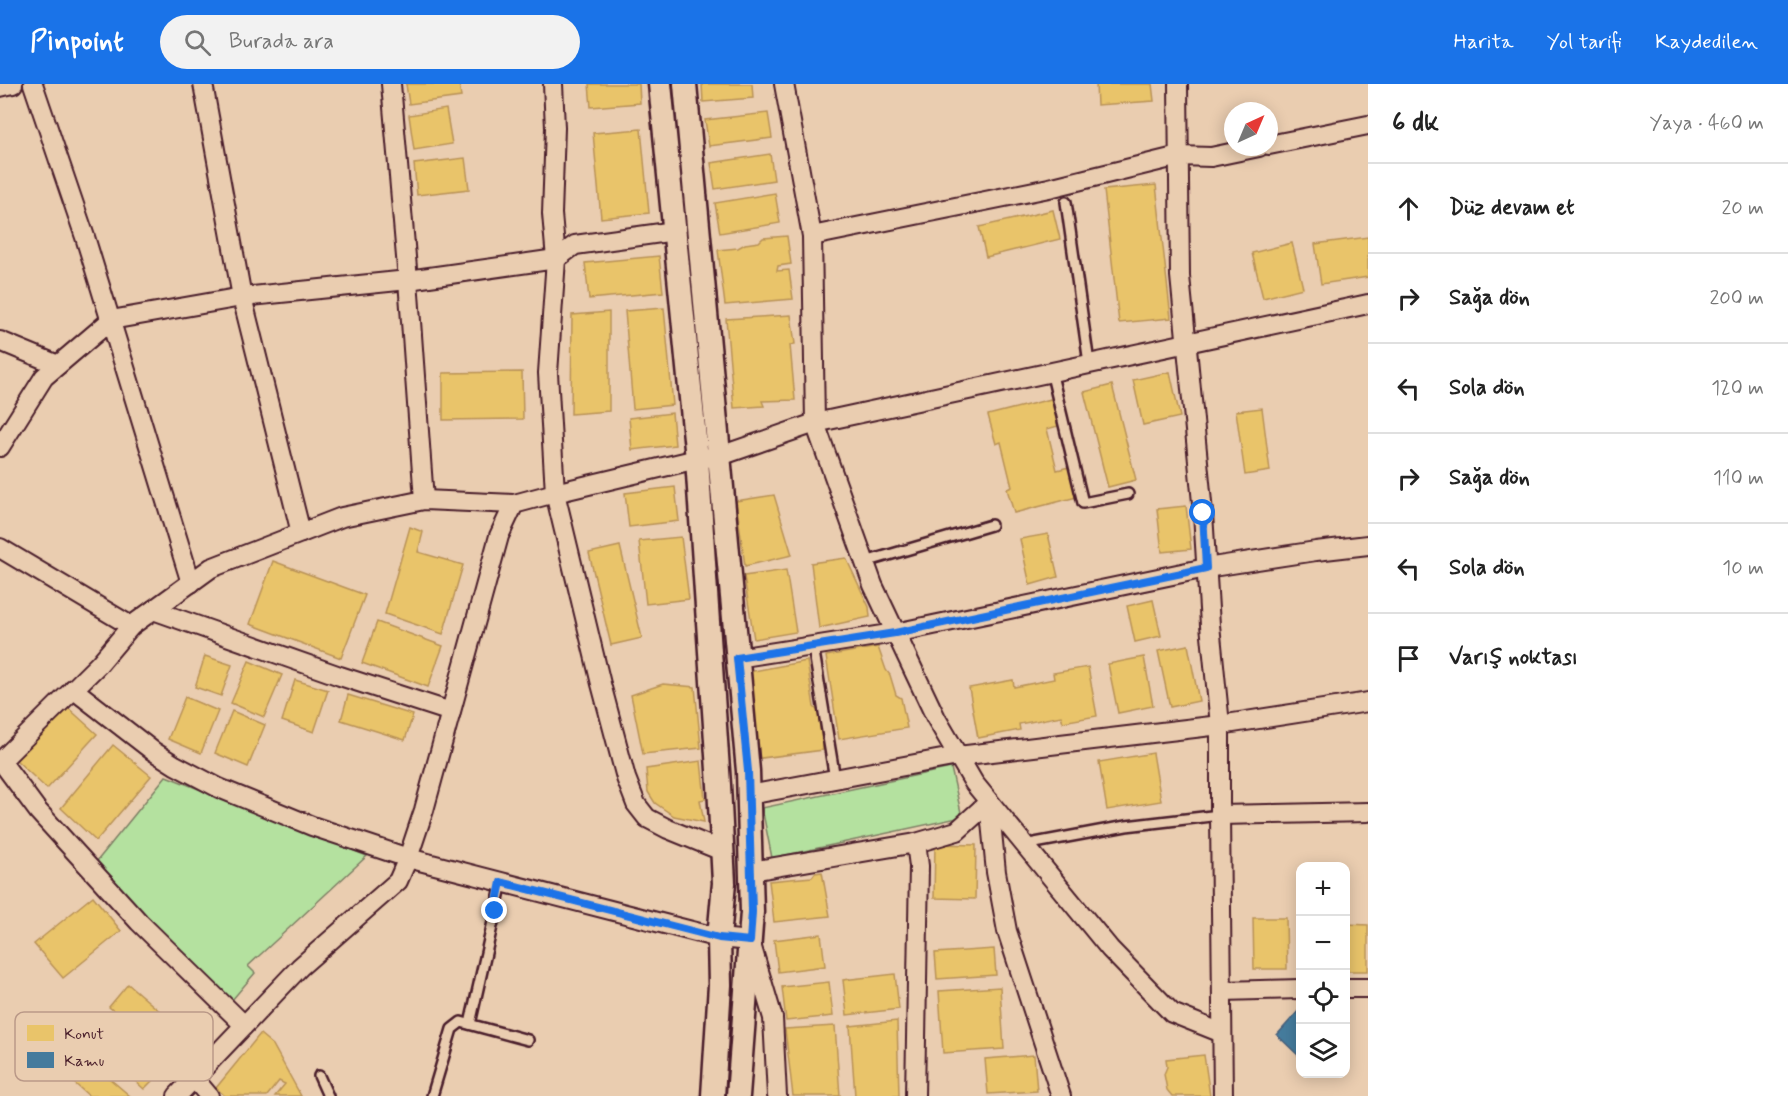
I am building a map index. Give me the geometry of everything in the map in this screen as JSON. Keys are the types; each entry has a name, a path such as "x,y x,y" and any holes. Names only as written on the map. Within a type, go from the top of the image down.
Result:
{"street":[{"path":"0,87 13,84"},
{"path":"33,84 85,237 191,583"},
{"path":"203,84 242,297 301,533"},
{"path":"391,84 424,500"},
{"path":"553,84 555,128 552,214 556,260 548,373 555,493 604,694 626,778 636,804 647,818 722,851"},
{"path":"660,84 697,459 720,785 724,883 719,938 720,985 714,1096"},
{"path":"685,84 748,771 752,912 738,1096"},
{"path":"784,84 812,236 815,423 864,562 895,633 936,718 974,783 1024,845 1110,949 1172,1013 1222,1033"},
{"path":"1178,84 1180,276 1203,513 1210,625 1221,725 1223,1096"},
{"path":"1278,143 1368,125"},
{"path":"812,236 1049,188 1179,156 1211,157 1224,154"},
{"path":"0,447 44,377 111,320 242,297 408,280 556,260 575,245 675,231"},
{"path":"244,1025 139,922 38,811 1,762 99,664 131,626 211,568 342,517 424,500 514,504 697,459 720,456 815,423 1368,304"},
{"path":"0,341 58,365"},
{"path":"213,1057 300,967 398,881 424,810 499,536 514,504"},
{"path":"737,658 895,633 1206,568 1368,545"},
{"path":"0,548 131,626"},
{"path":"153,610 340,676 451,712"},
{"path":"73,689 153,751 197,777 312,826 408,858 719,938 750,941"},
{"path":"749,795 958,756 1221,725 1368,702"},
{"path":"751,872 916,843 957,831 989,801"},
{"path":"989,801 996,872 1007,931 1061,1096"},
{"path":"1220,815 1368,812"},
{"path":"915,1096 919,866 916,843"},
{"path":"750,941 773,1018 777,1096"},
{"path":"1350,988 1368,988"},
{"path":"1222,991 1296,989"},
{"path":"177,1096 190,1081"},
{"path":"196,1081 209,1096"}],"lane":[{"path":"1065,202 1089,363"},
{"path":"1052,371 1083,502 1128,494"},
{"path":"864,562 991,525"},
{"path":"813,646 835,779"},
{"path":"1024,845 1126,826 1220,815"},
{"path":"470,1024 501,882"},
{"path":"432,1096 452,1029 461,1022 528,1040"},
{"path":"319,1076 328,1096"}],"green space":[{"path":"951,768 962,817 772,858 762,808"},
{"path":"166,776 367,856 248,966 255,973 232,1000 93,866"}],"building: Konut":[{"path":"406,84 459,84 461,97 409,104"},
{"path":"589,84 639,84 640,103 591,107"},
{"path":"702,84 752,84 753,98 703,102"},
{"path":"1096,84 1152,84 1154,101 1097,105"},
{"path":"446,109 452,144 414,150 409,115"},
{"path":"768,113 772,138 709,146 705,120"},
{"path":"641,129 649,213 601,218 593,133"},
{"path":"770,154 774,180 715,189 711,163"},
{"path":"465,158 469,189 417,195 414,164"},
{"path":"1156,185 1171,318 1119,323 1104,190"},
{"path":"775,193 780,223 720,233 715,203"},
{"path":"1053,210 1060,239 986,257 979,227"},
{"path":"787,236 791,264 778,266 777,271 789,270 793,299 725,305 718,250 738,248 745,244 759,242 763,238"},
{"path":"1368,237 1368,277 1321,284 1315,244"},
{"path":"1292,243 1303,288 1263,298 1252,253"},
{"path":"659,256 663,292 589,299 585,263"},
{"path":"664,308 673,405 633,409 625,311"},
{"path":"609,312 609,411 571,414 572,315"},
{"path":"791,315 795,344 790,345 795,400 762,401 764,406 734,408 726,319"},
{"path":"522,372 523,419 443,420 443,373"},
{"path":"1170,372 1180,417 1143,425 1133,380"},
{"path":"1112,385 1136,480 1108,487 1084,392"},
{"path":"1051,399 1058,426 1047,429 1057,470 1069,467 1077,497 1014,513 1007,489 1012,487 1001,442 996,444 988,415"},
{"path":"1262,408 1270,471 1245,475 1236,411"},
{"path":"672,413 675,445 632,450 629,418"},
{"path":"675,487 679,521 629,527 625,493"},
{"path":"774,495 792,555 745,566 736,501"},
{"path":"1186,506 1191,549 1162,552 1157,509"},
{"path":"410,527 423,532 418,552 463,565 443,634 385,614"},
{"path":"1048,534 1058,577 1030,585 1020,539"},
{"path":"681,537 689,599 646,604 639,541"},
{"path":"620,546 642,638 611,645 589,553"},
{"path":"846,558 869,607 870,617 819,628 811,563"},
{"path":"273,561 365,595 341,658 250,624"},
{"path":"786,570 796,632 754,639 744,576"},
{"path":"1153,600 1161,636 1135,642 1127,606"},
{"path":"377,622 443,646 428,687 362,663"},
{"path":"1188,645 1199,701 1170,707 1158,651"},
{"path":"878,647 896,695 901,698 907,728 839,739 826,656"},
{"path":"205,656 232,665 221,696 195,687"},
{"path":"1144,657 1153,706 1118,713 1108,664"},
{"path":"249,661 282,675 264,717 231,703"},
{"path":"807,661 814,707 818,711 823,750 754,759 743,673"},
{"path":"1088,667 1097,716 1063,722 1061,716 1019,724 1020,730 978,738 969,688 1013,680 1014,687 1054,679 1053,673"},
{"path":"295,680 328,690 314,732 282,721"},
{"path":"663,684 695,687 701,748 643,754 631,695"},
{"path":"348,695 413,715 405,740 341,720"},
{"path":"185,697 218,711 201,753 168,739"},
{"path":"66,706 97,734 47,789 16,760"},
{"path":"232,711 265,725 248,767 215,753"},
{"path":"113,745 151,776 96,841 61,808"},
{"path":"1153,753 1161,801 1107,810 1099,762"},
{"path":"701,761 705,799 700,800 704,822 674,816 655,803 648,792 646,769"},
{"path":"935,844 976,845 975,899 934,898"},
{"path":"822,872 830,916 774,922 769,881 812,877 815,873"},
{"path":"93,896 121,931 63,978 34,944"},
{"path":"1253,918 1286,918 1287,969 1254,969"},
{"path":"1350,924 1368,925 1368,971 1350,971"},
{"path":"821,934 825,966 778,972 774,940"},
{"path":"994,949 996,975 937,979 935,953"},
{"path":"895,974 899,1009 847,1015 843,980"},
{"path":"829,982 833,1016 786,1021 782,987"},
{"path":"128,984 161,1012 115,1012 109,1007"},
{"path":"1000,987 1004,1049 943,1053 939,991"},
{"path":"897,1021 899,1096 855,1096 850,1026"},
{"path":"835,1026 840,1096 793,1096 785,1029"},
{"path":"260,1034 273,1045 301,1096 275,1096 285,1084 279,1081 267,1096 225,1096 216,1088"},
{"path":"1034,1055 1037,1091 988,1094 985,1059"},
{"path":"1204,1055 1210,1096 1172,1096 1167,1090 1164,1074 1167,1067 1166,1059"},
{"path":"112,1081 130,1096 89,1096 73,1082"},
{"path":"135,1081 152,1081 144,1089"}],"building: Kamu":[{"path":"1296,1014 1296,1053 1277,1035"}],"route":[{"path":"495,911 501,882 719,938 750,941 752,912 748,771 737,658 895,633 1206,568 1203,513"}]}
